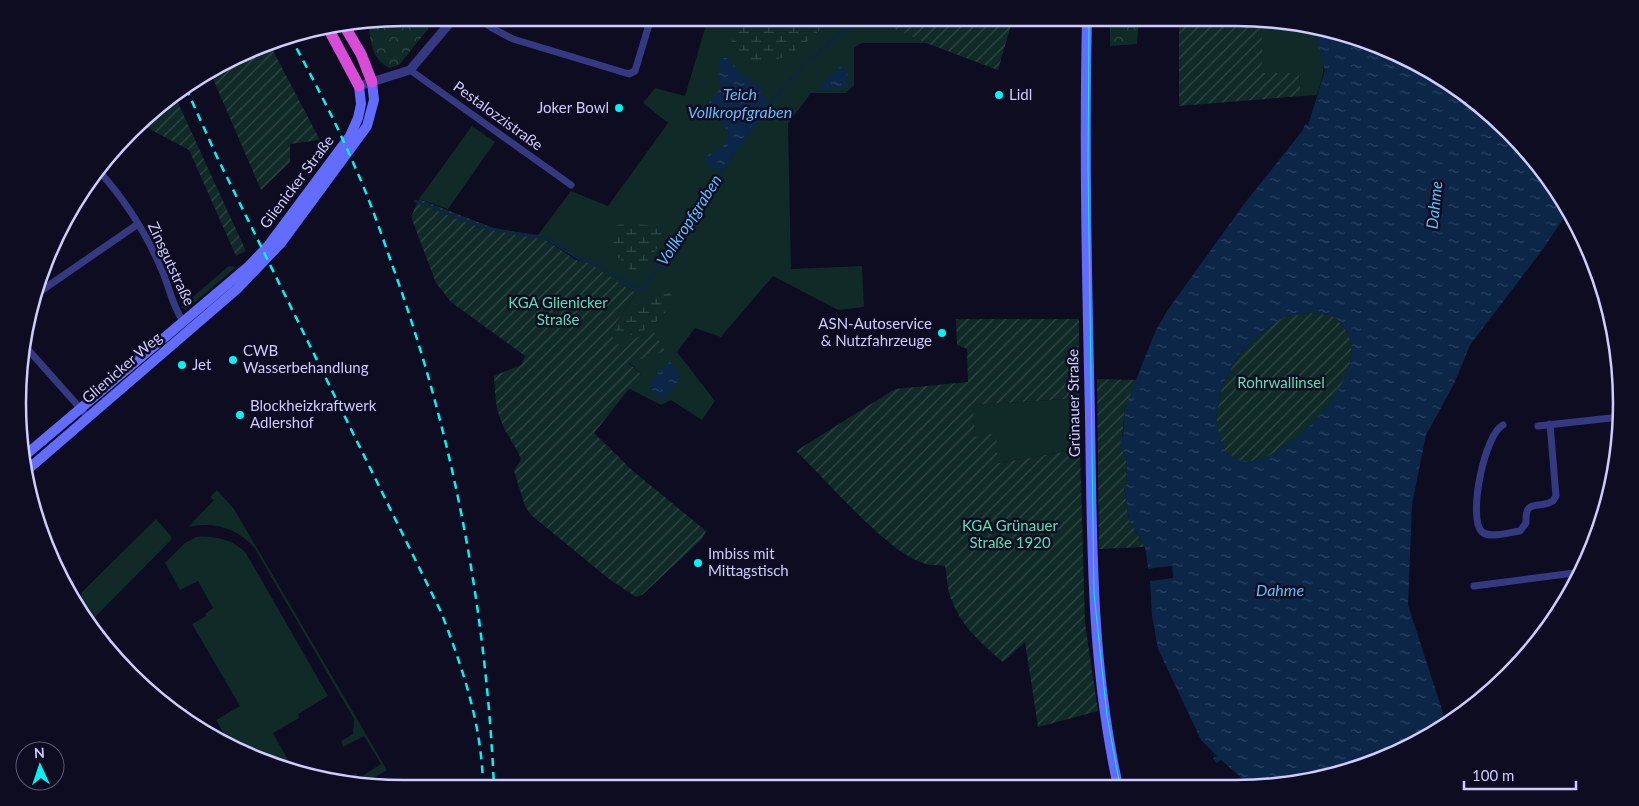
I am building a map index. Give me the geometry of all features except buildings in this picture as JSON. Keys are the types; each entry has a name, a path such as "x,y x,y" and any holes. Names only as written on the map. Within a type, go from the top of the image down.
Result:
{"highway":[{"path":"347,30 361,54 372,82"},
{"path":"331,33 360,86"}],"main road":[{"name":"Grünauer Straße","path":"1087,26 1087,274 1093,596 1102,694 1117,780"},
{"name":"Glienicker Straße","path":"237,289 281,243 367,126 374,100 372,82"},
{"name":"Glienicker Straße","path":"220,290 249,266 268,246 350,136 358,118 361,104 360,86"},
{"name":"Glienicker Weg","path":"31,466 237,289"},
{"name":"Glienicker Weg","path":"29,452 220,290"}],"street":[{"path":"360,86 410,70 447,26"},
{"path":"489,26 513,39 629,74 634,72 648,26"},
{"name":"Pestalozzistraße","path":"410,70 571,186"},
{"name":"Zinsgutstraße","path":"103,176 138,224 161,268 177,310 184,321"},
{"path":"44,289 138,224"},
{"path":"29,351 88,417"},
{"path":"1538,426 1612,418"},
{"path":"1503,425 1494,432 1480,477 1477,520 1481,531 1486,534 1520,531 1526,523 1526,512 1529,508 1554,501 1556,496 1550,424"},
{"path":"1474,586 1572,573"}],"green space":[{"path":"427,26 428,29 399,65 389,68 375,54 369,28"},
{"path":"706,26 888,26 926,43 862,43 854,47 854,85 846,93 811,93 788,124 791,269 862,266 864,307 838,310 773,276 721,337 695,328 677,352 715,401 702,420 671,400 661,405 628,388 641,374 627,359 609,333 636,293 538,235 571,191 608,206 668,123 643,103 655,88 685,96"},
{"path":"736,26 823,26 801,47 790,54 766,62 737,58 732,48 733,33"},
{"path":"888,26 1011,26 998,70 926,43"},
{"path":"1110,26 1138,26 1137,44 1110,46"},
{"path":"1179,27 1262,27 1262,73 1299,73 1301,96 1179,106"},
{"path":"1262,27 1315,34 1320,45 1323,61 1322,76 1317,95 1301,96 1299,73 1262,73"},
{"path":"273,50 320,140 290,144 290,162 261,190 213,78 236,65"},
{"path":"177,102 246,251 236,256 189,150 147,128"},
{"path":"472,126 495,142 448,209 419,199"},
{"name":"KGA Glienicker Straße","path":"419,199 496,229 538,235 576,260 588,263 636,293 609,333 619,345 653,331 665,351 628,363 641,374 594,433 633,471 706,531 702,539 642,595 636,597 609,579 531,515 525,506 514,471 521,459 498,413 494,376 521,365 525,356 451,302 436,283 411,217"},
{"path":"618,225 650,225 665,231 665,238 661,245 651,255 643,269 635,273 610,249 611,237"},
{"path":"229,266 236,267 186,310 181,307"},
{"path":"664,291 671,294 671,301 667,310 652,325 632,335 623,336 616,333 615,329 634,305 659,295"},
{"name":"Rohrwallinsel","path":"1311,313 1329,315 1335,318 1344,328 1352,346 1349,367 1339,389 1323,412 1304,432 1282,449 1261,459 1243,462 1237,460 1226,453 1219,436 1216,418 1222,386 1239,354 1262,332 1285,316"},
{"name":"KGA Grünauer Straße 1920","path":"956,319 1079,319 1079,398 973,405 975,437 996,433 998,463 1080,449 1085,623 1098,711 1038,727 1025,642 1003,662 980,642 961,619 950,597 945,566 926,564 911,558 894,546 858,515 796,451 895,389 968,382 967,349 957,345"},
{"name":"KGA Grünauer Straße 1920","path":"1097,379 1138,380 1125,408 1121,448 1126,457 1127,486 1124,487 1129,520 1145,547 1099,549"},
{"path":"1079,398 1080,449 998,463 975,437 973,405"},
{"path":"217,490 234,509 387,770 373,779 360,777 381,764 364,736 343,747 341,741 353,734 354,719 254,547 240,535 224,528 206,525 188,527 214,500 210,497"},
{"path":"156,519 171,536 171,540 94,618 81,597 82,592"},
{"path":"196,537 223,539 241,548 246,553 328,696 298,714 299,718 273,733 288,760 286,761 224,734 216,720 240,706 192,624 206,616 205,614 213,608 198,581 180,590 165,563 185,543"},
{"path":"356,773 359,777 350,776"}],"water":[{"name":"Dahme","path":"1315,34 1357,46 1380,55 1424,77 1465,104 1502,137 1535,174 1564,218 1543,249 1470,345 1454,384 1426,435 1412,505 1408,605 1444,716 1403,741 1357,760 1310,773 1244,780 1221,760 1216,763 1213,758 1217,756 1201,740 1158,649 1152,616 1150,581 1145,547 1129,520 1124,487 1127,486 1126,457 1121,448 1120,438 1123,437 1125,408 1155,332 1167,311 1244,204 1303,130 1305,124 1308,125 1325,71","holes":["1311,313 1329,315 1335,318 1344,328 1351,346 1349,367 1339,389 1323,412 1303,432 1282,448 1261,458 1243,461 1226,453 1219,436 1216,418 1222,386 1239,354 1262,332 1285,316"]},
{"name":"Teich Vollkropfgraben","path":"720,58 727,58 741,73 762,89 767,108 726,166 715,170 706,164 706,156 722,148 729,137 725,127 708,104 719,90"},
{"path":"840,67 844,67 848,73 847,85 844,88 820,90 819,86"},
{"path":"670,361 680,376 672,390 660,400 648,386 660,370"}],"pier":[{"path":"1172,566 1173,578 1150,581 1147,569"}],"waterway":[{"name":"Vollkropfgraben","path":"415,201 482,227 548,239 579,259 589,261 641,290 677,245 684,225 769,106 812,57 836,36 851,26"}],"tram line":[{"path":"1089,26 1088,166 1094,593 1107,716 1119,780"}],"railway":[{"path":"294,42 348,150 366,192 415,333 434,397 450,461 475,590 490,721 494,780"},
{"path":"189,94 217,157 441,612 470,698 479,742 483,780"}],"place":[{"name":"Lidl","path":"999,95"},
{"name":"Joker Bowl","path":"619,108"},
{"name":"ASN-Autoservice & Nutzfahrzeuge","path":"942,333"},
{"name":"CWB Wasserbehandlung","path":"233,360"},
{"name":"Jet","path":"182,365"},
{"name":"Blockheizkraftwerk Adlershof","path":"240,415"},
{"name":"Imbiss mit Mittagstisch","path":"698,563"}]}
